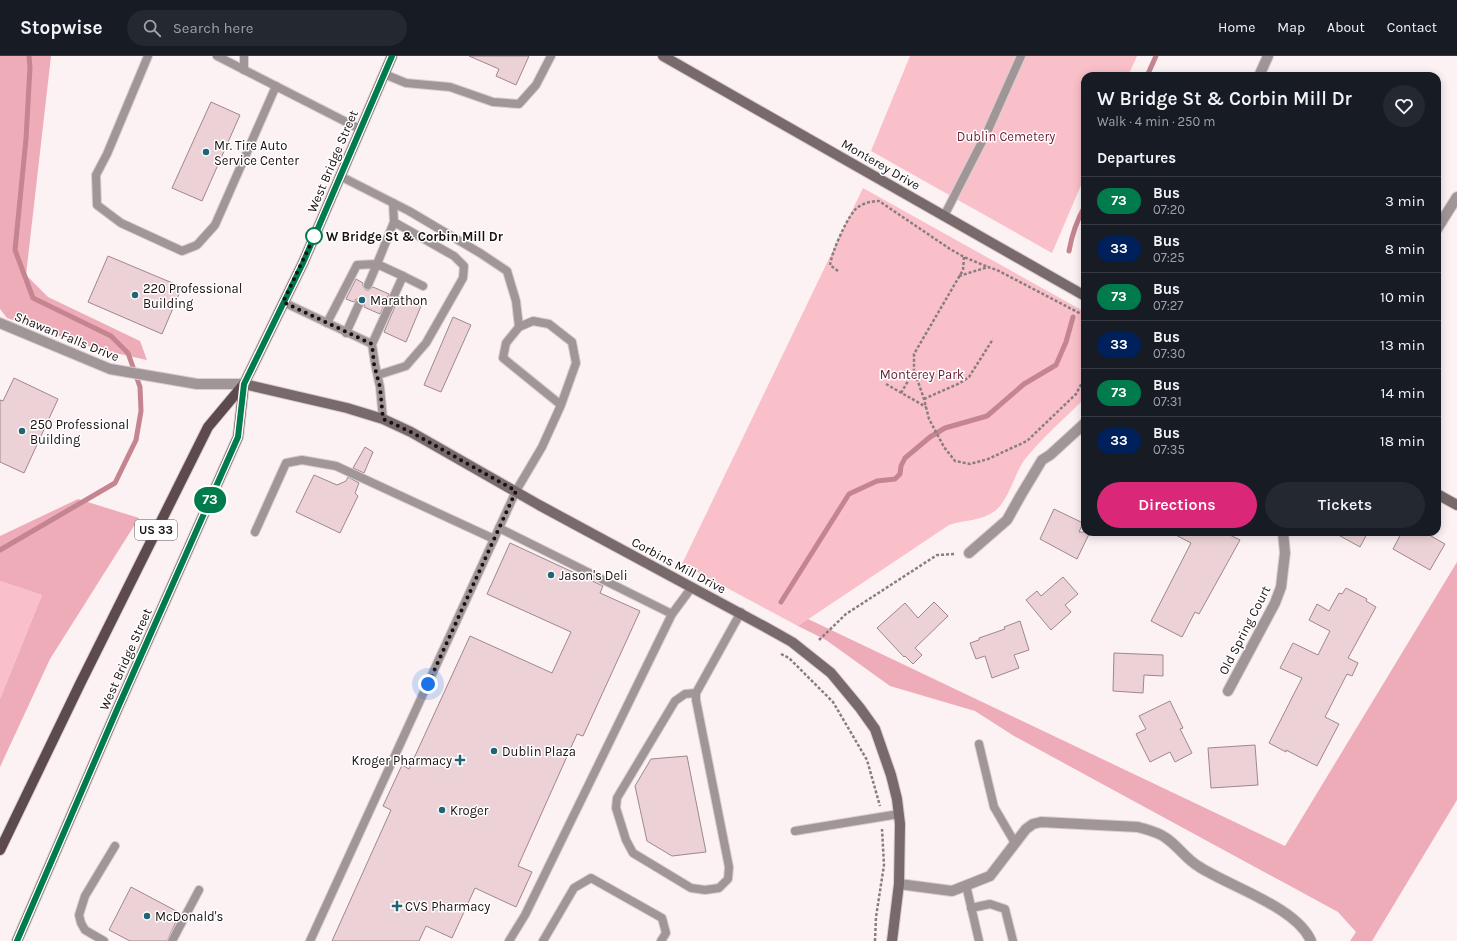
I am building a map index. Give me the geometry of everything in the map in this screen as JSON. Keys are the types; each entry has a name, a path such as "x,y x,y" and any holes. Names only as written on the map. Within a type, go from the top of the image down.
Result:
{"main road":[{"name":"West Bridge Street","path":"0,850 83,677 208,427 244,384 303,263 392,56"},
{"name":"West Bridge Street","path":"17,941 116,712 238,437 244,384"}],"street":[{"name":"Monterey Drive","path":"663,56 1081,294"},
{"path":"1261,72 1268,56"},
{"path":"1441,223 1457,197"},
{"name":"Shawan Falls Drive","path":"0,323 110,369 197,384 244,384"},
{"name":"Corbins Mill Drive","path":"244,384 347,408 383,419 411,432 516,491 741,612 792,642 831,673 875,729 891,775 897,799 899,814 899,884 892,941"},
{"path":"969,553 1007,520 1042,460 1050,455 1081,427"},
{"path":"1441,496 1457,505"},
{"name":"Old Spring Court","path":"1228,691 1275,603 1281,586 1285,553 1283,536"},
{"path":"899,884 952,891 990,876 1026,829 1033,824 1041,822 1138,828 1153,831 1167,838 1198,866 1274,906 1296,922 1309,936 1311,941"}],"lane":[{"path":"148,56 107,154 96,175 97,205 121,223 182,251 197,245 215,225 276,86"},
{"path":"217,56 360,129"},
{"path":"244,56 244,70"},
{"path":"384,74 406,83 450,87 493,102 519,104 536,85 551,56"},
{"path":"944,216 988,130 1022,56"},
{"path":"340,176 393,203 480,254 507,272 516,301 519,327"},
{"path":"368,285 378,264 394,222 393,203"},
{"path":"378,375 406,366 426,343 463,278 464,266 454,256 394,222"},
{"path":"327,323 357,265 378,264 423,286"},
{"path":"383,419 380,387 374,364 372,344 403,276"},
{"path":"283,302 372,344"},
{"path":"346,333 359,304"},
{"path":"310,941 516,491 542,447 561,405 576,362 572,342 549,324 533,321 519,327 506,343 503,358 561,405"},
{"path":"255,532 286,463 302,460 336,466 494,539"},
{"path":"499,528 672,614"},
{"path":"509,941 525,915 672,614 692,587"},
{"path":"696,693 685,694 675,700 617,798 616,808 626,840 633,853 691,888 705,890 718,888 728,879 730,867 696,700 696,693 741,612"},
{"path":"979,744 994,807 1015,843"},
{"path":"795,831 899,814"},
{"path":"104,941 85,930 81,924 79,915 86,896 115,846"},
{"path":"543,941 574,888 590,878 662,918 666,933 661,941"},
{"path":"966,885 979,941"},
{"path":"172,941 199,890"},
{"path":"971,908 990,904 1006,909 1013,941"}],"path":[{"path":"838,271 830,265 831,257 854,210 873,201 879,201 964,257 997,270 1081,314"},
{"path":"964,257 963,270 960,276 914,354 914,371 929,419 938,437 954,461 970,464 988,459 1027,440 1076,394 1081,385"},
{"path":"960,276 988,267"},
{"path":"924,399 960,383 969,377 993,339"},
{"path":"901,393 914,371"},
{"path":"886,384 926,408"},
{"path":"819,640 846,614 937,555 969,553"},
{"path":"781,654 789,658 833,702 867,760 881,808 884,865 876,917 875,941"}],"green space":[{"name":"Dublin Cemetery","path":"910,56 1137,56 1130,72 1081,72 1081,185 1052,253 871,151"},
{"name":"Monterey Park","path":"863,188 1081,310 1081,402 1025,459 1008,494 995,511 978,519 949,525 798,626 682,564"},
{"path":"0,581 42,595 0,699"}],"shaded area":[{"path":"0,56 51,56 26,275 48,297 140,341 147,360 97,349 7,318 0,309"},
{"path":"78,499 139,518 50,659 0,767 0,699 42,595 0,581 0,536"},
{"path":"1457,562 1457,800 1372,941 1350,941 1356,932 1338,912 1014,736 975,711 890,686 826,640 798,626 808,619 1285,846"}],"building":[{"path":"469,56 529,56 516,85 496,76 499,69"},
{"name":"Mr. Tire Auto Service Center","path":"211,102 240,115 202,201 172,188"},
{"name":"220 Professional Building","path":"108,256 182,287 162,334 88,302"},
{"path":"356,279 363,283 366,290 373,287 389,294 380,314 364,307 364,303 361,299 356,299 354,302 346,299"},
{"path":"399,297 421,306 406,342 384,332"},
{"path":"453,317 471,325 441,392 424,385"},
{"name":"250 Professional Building","path":"14,378 58,399 24,473 0,462 0,400 3,401"},
{"path":"365,447 373,452 364,473 353,468"},
{"path":"314,475 337,485 346,481 348,477 359,483 355,493 358,496 340,533 296,512"},
{"path":"1054,509 1081,522 1079,532 1081,532 1081,536 1088,536 1077,559 1040,539"},
{"path":"1178,536 1232,536 1240,540 1199,614 1195,612 1182,637 1151,621 1191,543"},
{"path":"1340,536 1366,536 1360,547"},
{"path":"1400,536 1431,536 1445,544 1430,570 1393,549"},
{"name":"Dublin Plaza","path":"510,543 603,586 600,593 640,611 583,736 577,734 518,866 532,872 516,907 475,888 452,938 426,926 419,941 332,941 391,810 383,806 402,765 409,769 470,636 552,673 571,632 487,594"},
{"path":"1063,577 1078,594 1065,605 1071,612 1051,630 1026,600 1037,591 1041,596"},
{"path":"1346,588 1367,599 1366,601 1376,607 1348,658 1358,663 1352,676 1347,674 1325,717 1339,724 1317,766 1269,743 1302,678 1280,668 1293,643 1318,655 1330,631 1309,620 1317,604 1329,611 1339,593 1342,594"},
{"path":"934,602 948,616 915,648 922,655 913,664 905,656 904,657 877,628 905,603 918,618"},
{"path":"1020,621 1029,650 1014,655 1019,668 992,678 985,656 976,659 970,643 979,640 979,638 1005,629 1004,627"},
{"path":"1114,653 1163,655 1163,676 1144,675 1143,693 1113,691"},
{"path":"1170,701 1183,728 1180,729 1192,753 1175,762 1170,752 1150,762 1136,734 1146,729 1139,716"},
{"path":"1255,745 1258,785 1211,788 1208,748"},
{"path":"687,756 706,852 672,856 647,841 635,786 651,759"},
{"name":"McDonald's","path":"131,887 180,913 167,941 130,941 109,930"}],"waterway":[{"path":"0,550 115,483 136,440 141,411 140,387 128,353 111,336 33,298 15,250 26,139 30,67 29,56"},
{"path":"1149,72 1156,56"},
{"path":"1069,251 1075,227 1081,215"},
{"path":"781,602 849,494 877,481 895,479 900,474 901,466 905,458 930,437 945,428 987,416 1024,384 1056,365 1066,342 1073,317"}],"bus line":[{"name":"73","path":"17,941 116,712 238,437 244,384 303,263 392,56"}],"place":[{"name":"Mr. Tire Auto Service Center","path":"206,152"},
{"name":"W Bridge St & Corbin Mill Dr","path":"314,236"},
{"name":"220 Professional Building","path":"135,295"},
{"name":"Marathon","path":"362,300"},
{"name":"250 Professional Building","path":"22,431"},
{"name":"Jason's Deli","path":"551,575"},
{"name":"Dublin Plaza","path":"494,751"},
{"name":"Kroger Pharmacy","path":"460,760"},
{"name":"Kroger","path":"442,810"},
{"name":"CVS Pharmacy","path":"397,906"},
{"name":"McDonald's","path":"147,916"}],"route":[{"path":"314,236 315,235 303,263 283,302 372,344 374,364 380,387 383,419 411,432 516,491 428,684"}]}
